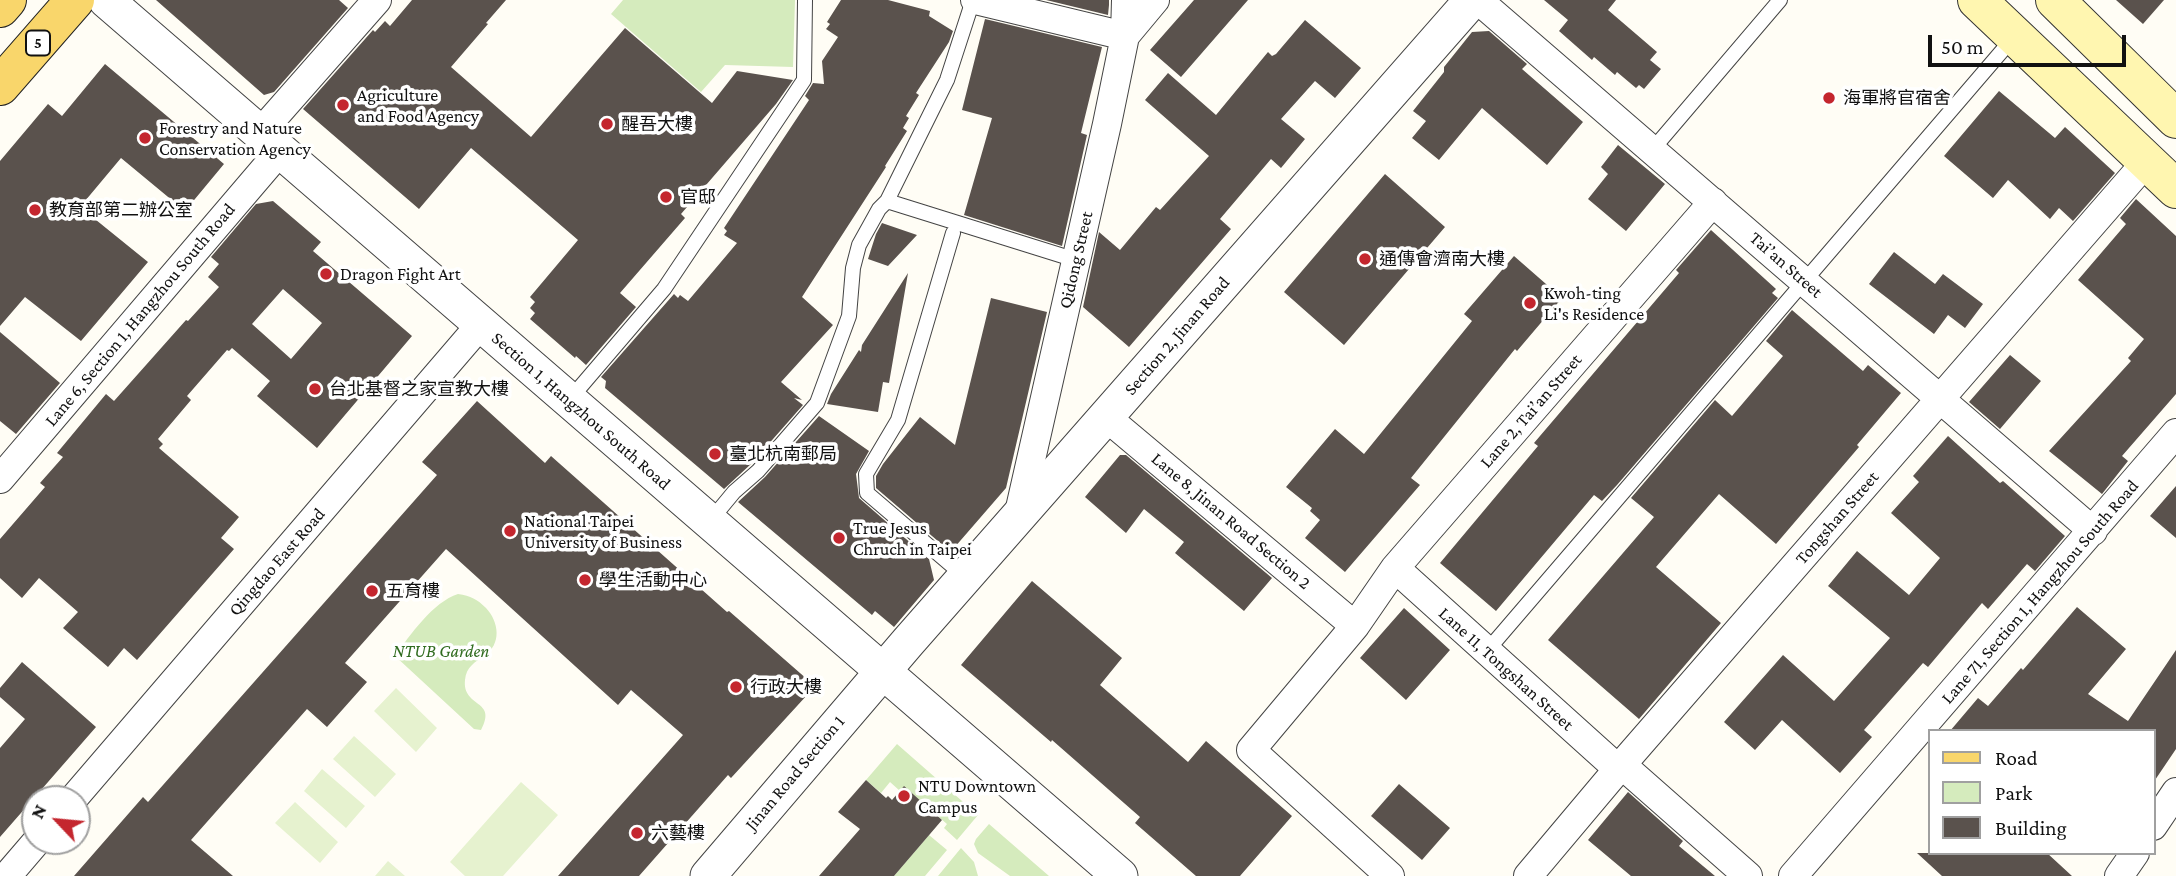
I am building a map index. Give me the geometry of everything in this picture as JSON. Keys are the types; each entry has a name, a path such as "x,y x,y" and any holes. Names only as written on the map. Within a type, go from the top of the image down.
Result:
{"main road":[{"path":"0,8 7,0"},
{"name":"5","path":"0,86 75,0"},
{"path":"1977,0 2176,189"},
{"path":"2055,0 2176,119"}],"street":[{"name":"Section 1, Hangzhou South Road","path":"106,0 1120,876"},
{"name":"Lane 6, Section 1, Hangzhou South Road","path":"0,479 270,142 377,0"},
{"path":"974,0 1125,36 1155,0"},
{"name":"Qidong Street","path":"1017,518 1125,36 1126,0"},
{"name":"Section 2, Jinan Road","path":"883,671 1472,0"},
{"name":"Tai’an Street","path":"1478,0 2093,531"},
{"name":"Tongshan Street","path":"1528,876 2147,161"},
{"name":"Lane 2, Tai’an Street","path":"1390,876 1251,750 1355,626 1395,568 1713,202"},
{"name":"Qingdao East Road","path":"85,785 481,324"},
{"name":"Lane 8, Jinan Road Section 2","path":"1106,416 1355,626"},
{"name":"Lane 71, Section 1, Hangzhou South Road","path":"1793,876 2176,433"},
{"name":"Lane 11, Tongshan Street","path":"1395,568 1486,652 1748,876"},
{"name":"Jinan Road Section 1","path":"708,876 883,671"},
{"path":"2155,823 2176,792"},
{"path":"9,871 24,855"},
{"path":"2119,876 2134,855"}],"lane":[{"path":"569,400 664,289 804,79 804,0"},
{"path":"710,521 734,492 758,471 817,402 849,316 853,268 859,245 879,209 887,201 947,80 974,0"},
{"path":"1653,149 1780,0"},
{"path":"1486,652 2015,37"},
{"path":"887,201 1076,260"},
{"path":"953,233 898,420 866,474 867,493 965,577"}],"green space":[{"path":"623,0 795,0 793,67 725,65 701,92 611,14"},
{"name":"NTUB Garden","path":"458,594 474,598 483,605 496,626 494,645 469,668 465,680 469,695 485,713 481,730 474,729 395,656 431,612"},
{"path":"396,688 437,728 416,752 374,711"},
{"path":"354,736 396,774 375,797 333,759"},
{"path":"897,744 978,815 957,840 944,828 947,824 904,787 900,791 890,782 881,793 866,780"},
{"path":"322,769 365,806 346,828 304,791"},
{"path":"521,782 558,815 503,876 465,876 450,862"},
{"path":"295,802 338,842 320,863 275,823"},
{"path":"989,824 1049,876 1010,876 978,853 974,844"},
{"path":"929,835 947,850 925,876 894,876"},
{"path":"961,848 974,862 978,876 938,876"},
{"path":"388,861 405,876 375,876"}],"building":[{"path":"156,0 339,0 348,8 274,92 264,95"},
{"path":"412,0 506,0 451,67 531,137 625,28 712,103 737,71 793,80 776,104 681,214 685,218 620,293 636,307 586,365 530,319 535,313 530,308 535,302 530,297 578,240 471,148 419,209 303,109 373,30 375,32 385,21 390,26"},
{"path":"841,0 888,0 930,11 929,16 953,31 949,42 916,93 919,95 906,116 909,118 903,128 907,131 802,297 833,325 781,382 802,400 794,398 803,405 751,464 724,489 605,388 606,381 601,377 674,294 688,301 737,243 724,235 727,231 724,228 809,100 805,96 813,83 824,84 822,61 838,37 826,29 830,24 827,22"},
{"path":"1046,0 1109,0 1108,15"},
{"path":"1194,0 1248,0 1181,77 1150,50"},
{"path":"1544,0 1616,0 1608,10 1657,52 1650,60 1661,69 1644,89 1639,85 1636,88 1594,57 1592,60 1559,31 1568,20"},
{"path":"2116,0 2164,0 2143,24"},
{"path":"985,19 1102,47 1081,133 1087,135 1062,246 964,215 992,118 962,110"},
{"path":"1305,20 1361,68 1335,98 1315,81 1281,119 1305,139 1281,168 1271,159 1220,219 1231,229 1129,347 1083,307 1099,232 1120,250 1156,207 1160,210 1209,156 1145,100 1168,73 1216,115 1268,52 1272,56 1276,54"},
{"path":"1489,31 1527,64 1522,69 1583,122 1547,165 1482,108 1439,160 1412,138 1426,121 1413,111 1444,72 1444,67 1472,32"},
{"path":"105,64 224,164 185,211 121,158 80,207 148,262 81,341 25,297 0,326 0,161 48,104 62,116"},
{"path":"1999,91 2055,138 2065,127 2115,173 2073,221 2059,208 2050,219 2008,180 1993,198 1944,156"},
{"path":"1618,145 1665,184 1626,231 1588,199 1608,174 1601,167"},
{"name":"通傳會濟南大樓","path":"1385,174 1445,227 1344,345 1284,292"},
{"path":"2136,199 2176,236 2176,394 2122,456 2128,461 2102,494 2049,451 2131,361 2128,358 2144,339 2078,280 2126,224 2120,218"},
{"path":"273,201 321,242 313,251 412,336 317,448 257,396 270,381 232,348 227,350 187,396 191,400 158,439 163,444 159,448 239,517 221,538 234,549 137,660 124,648 108,667 63,628 78,612 39,578 22,598 0,578 0,539 45,487 40,483 63,457 57,453 106,394 114,401 219,287 208,277 219,264 211,257 256,204","holes":["283,289 322,323 291,359 252,324"]},
{"path":"882,223 917,235 888,266 868,259"},
{"path":"1711,230 1776,289 1772,293 1778,298 1617,485 1602,501 1594,495 1496,611 1440,563 1538,446 1534,443 1679,273 1676,270"},
{"path":"1894,252 1935,284 1943,274 1983,304 1965,328 1948,315 1934,334 1869,284"},
{"path":"1514,256 1562,298 1517,351 1515,349 1411,478 1420,485 1345,572 1305,538 1320,520 1310,511 1312,508 1286,487 1335,429 1364,454 1472,321 1464,314"},
{"path":"908,273 889,383 883,382 878,412 827,404 831,394 859,350 861,352 862,345"},
{"path":"991,298 1047,312 1006,488 954,548 946,548 876,488 876,476 920,417 955,445"},
{"path":"1792,310 1863,371 1868,365 1901,393 1776,544 1719,494 1656,567 1721,623 1639,719 1548,640 1654,517 1631,498 1715,400 1732,416 1783,356 1766,341"},
{"path":"0,332 60,383 16,434 0,421"},
{"path":"2010,355 2041,381 2000,429 1969,402"},
{"path":"477,401 545,463 551,456 808,680 808,694 731,778 728,775 639,876 558,876 683,735 631,690 618,705 446,549 345,663 367,682 327,727 307,709 191,840 233,876 74,876 143,797 148,802 437,475 422,462"},
{"path":"819,416 869,451 856,474 859,498 929,559 934,580 894,627 875,611 872,615 738,502 765,477"},
{"path":"1948,436 2065,536 2035,571 2027,564 1988,609 1982,603 1928,667 1923,663 1864,730 1872,737 1840,773 1782,720 1755,750 1724,722 1783,655 1834,701 1890,638 1828,586 1857,551 1909,595 1940,558 1891,513 1919,482 1913,476"},
{"path":"1120,455 1126,455 1272,578 1244,611 1175,553 1184,542 1144,509 1126,533 1085,497"},
{"path":"2176,486 2176,538 2150,516"},
{"path":"1032,581 1122,658 1100,685 1188,762 1206,741 1292,816 1240,876 1196,876 1135,823 1140,817 961,665"},
{"path":"2077,607 2126,649 2088,694 2128,721 2176,650 2176,749 2155,780 2155,729 1952,729 1978,698 1988,706 2021,668 2023,670"},
{"path":"1404,608 1450,650 1406,700 1360,658"},
{"path":"22,662 96,727 45,785 21,785 21,813 0,837 0,748 25,719 0,697 0,688"},
{"path":"866,780 892,800 904,786 942,820 894,876 819,876 860,829 838,812"},
{"path":"1399,784 1450,828 1422,860 1371,816"},
{"path":"1628,792 1683,841 1679,846 1715,876 1631,876 1588,840"},
{"path":"1917,853 2049,855 2072,876 1942,876"}],"place":[{"name":"海軍將官宿舍","path":"1829,98"},
{"name":"Agriculture and Food Agency","path":"343,105"},
{"name":"醒吾大樓","path":"607,124"},
{"name":"Forestry and Nature Conservation Agency","path":"145,138"},
{"name":"官邸","path":"666,197"},
{"name":"教育部第二辦公室","path":"35,210"},
{"name":"通傳會濟南大樓","path":"1365,259"},
{"name":"Dragon Fight Art","path":"326,274"},
{"name":"Kwoh-ting Li's Residence","path":"1530,303"},
{"name":"台北基督之家宣教大樓","path":"315,389"},
{"name":"臺北杭南郵局","path":"715,454"},
{"name":"National Taipei University of Business","path":"510,531"},
{"name":"True Jesus Chruch in Taipei","path":"839,538"},
{"name":"學生活動中心","path":"585,580"},
{"name":"五育樓","path":"372,591"},
{"name":"行政大樓","path":"736,687"},
{"name":"NTU Downtown Campus","path":"904,796"},
{"name":"六藝樓","path":"637,833"}]}
